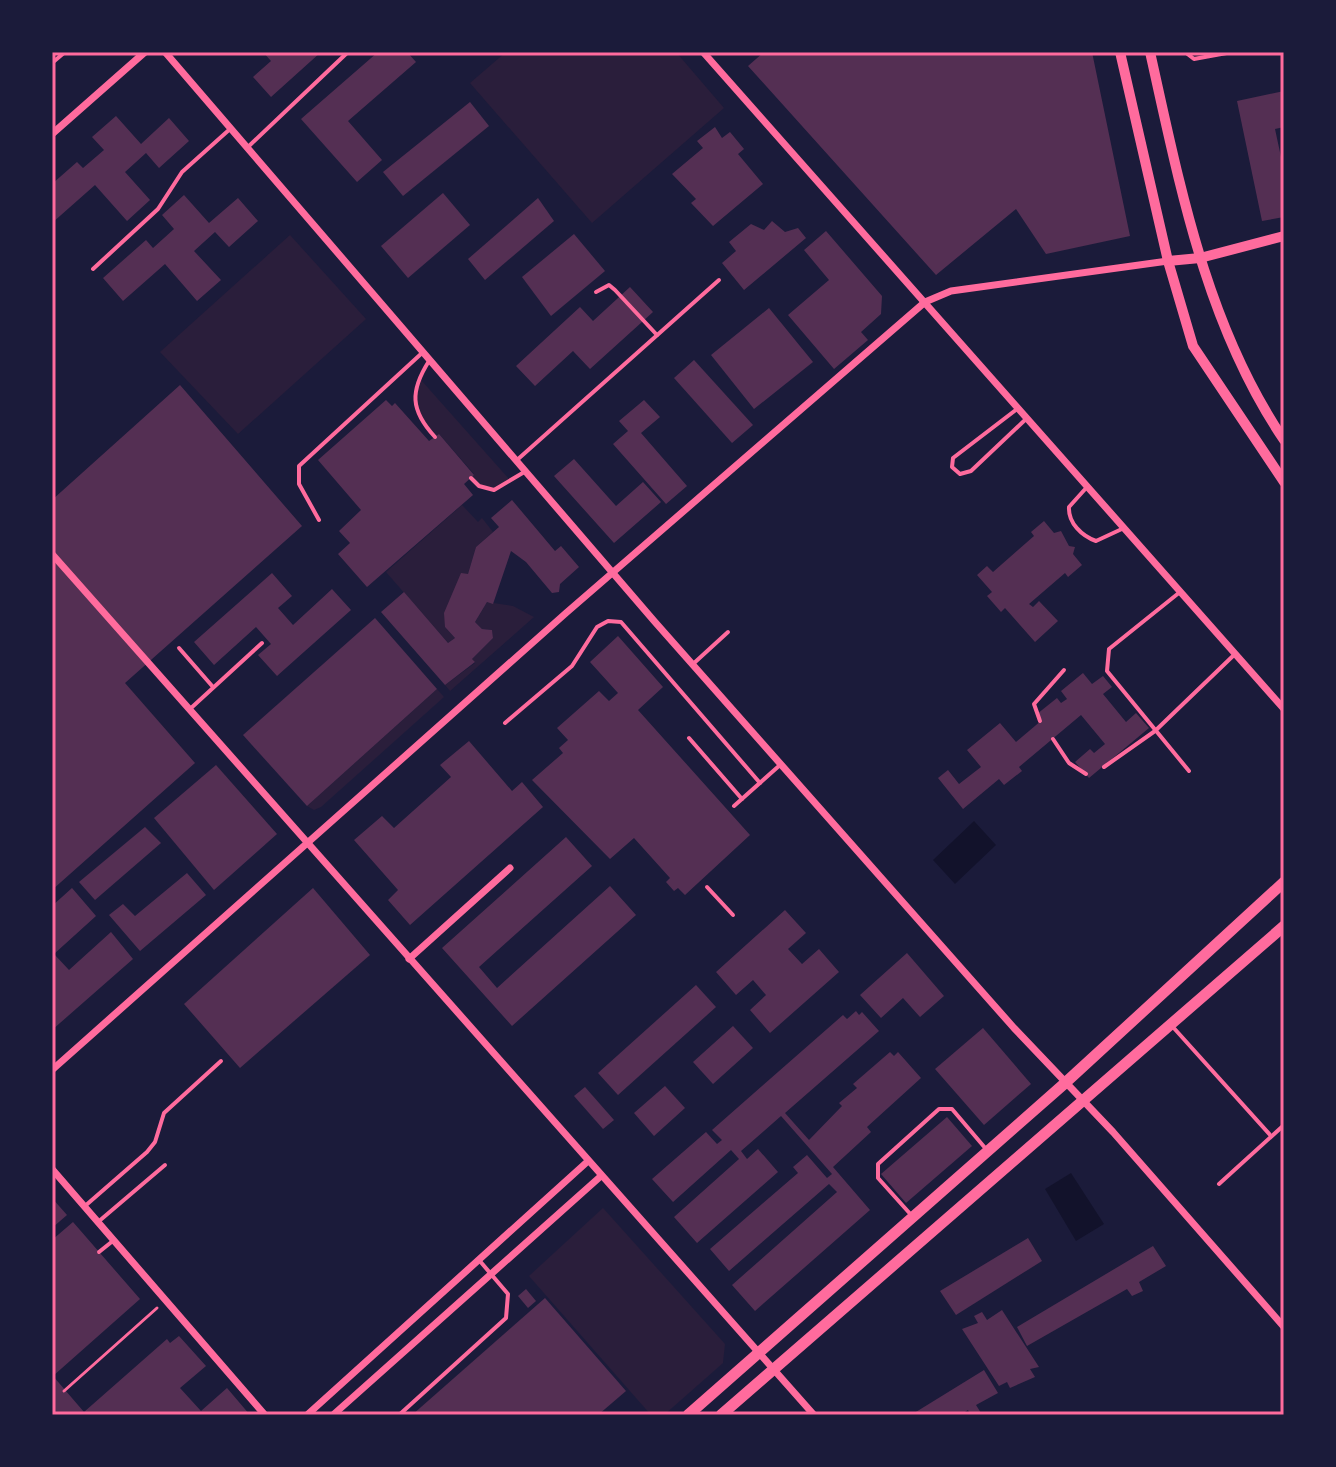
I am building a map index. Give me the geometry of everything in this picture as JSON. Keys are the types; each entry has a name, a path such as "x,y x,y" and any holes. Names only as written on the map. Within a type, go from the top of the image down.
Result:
{"main road":[{"path":"1120,52 1168,261 1193,346 1284,482"},
{"path":"1150,52 1200,258 1221,326 1252,388 1284,440"},
{"path":"1168,261 1200,258 1284,236"},
{"path":"688,1415 1064,1084 1284,882"},
{"path":"721,1415 1284,926"}],"street":[{"path":"52,134 145,52"},
{"path":"165,52 693,664 1064,1084 1284,1327"},
{"path":"703,52 1284,709"},
{"path":"709,59 717,52"},
{"path":"52,1070 613,572 925,302 951,291 1168,261"},
{"path":"52,554 814,1415"},
{"path":"409,959 510,868"},
{"path":"307,1415 587,1162"},
{"path":"52,1169 265,1415"},
{"path":"333,1415 601,1176"},
{"path":"424,1308 437,1322"}],"lane":[{"path":"52,63 65,52"},
{"path":"249,146 348,52"},
{"path":"1185,52 1194,59 1232,52"},
{"path":"93,269 158,209 182,172 232,127"},
{"path":"517,460 719,280"},
{"path":"596,292 609,285 657,335"},
{"path":"319,520 299,484 299,466 424,351"},
{"path":"430,359 417,380 413,402 420,419 435,437"},
{"path":"1019,407 953,458 952,467 960,474 971,471 1028,417"},
{"path":"471,478 479,486 494,490 526,471"},
{"path":"1087,487 1069,507 1071,520 1080,530 1091,539 1100,541 1124,528"},
{"path":"1180,592 1109,649 1105,659 1107,671 1189,771"},
{"path":"505,723 572,666 597,627 608,621 621,622 760,783"},
{"path":"693,664 728,632"},
{"path":"189,710 262,643"},
{"path":"179,648 213,687"},
{"path":"1104,767 1155,731 1235,654"},
{"path":"1040,721 1034,704 1064,670"},
{"path":"689,738 742,799"},
{"path":"1053,739 1069,763 1086,774"},
{"path":"734,806 781,764"},
{"path":"707,887 733,915"},
{"path":"1170,1024 1271,1136"},
{"path":"85,1206 147,1152 155,1142 164,1113 221,1061"},
{"path":"913,1217 878,1178 878,1164 939,1109 952,1109 988,1151"},
{"path":"1219,1184 1284,1125"},
{"path":"98,1222 165,1165"},
{"path":"99,1252 114,1240"},
{"path":"399,1415 506,1318 508,1294 479,1260"}],"path":[{"path":"64,1391 166,1301"}],"shaded area":[{"path":"506,52 676,52 724,108 592,223 470,83"},
{"path":"290,235 366,319 238,434 160,352"},
{"path":"417,380 421,380 509,479 502,488 486,490 471,478 474,474 439,434 435,437 415,409"},
{"path":"462,505 478,522 482,518 493,532 476,547 468,574 445,613 445,627 455,638 448,643 386,572"},
{"path":"487,602 513,606 534,617 450,691 445,685 475,663 472,659 493,638 492,630 482,629 475,622"},
{"path":"437,689 444,697 321,807 314,810 307,806"},
{"path":"974,821 996,845 955,884 933,860"},
{"path":"1071,1173 1104,1224 1076,1241 1045,1189"},
{"path":"603,1208 725,1344 723,1363 664,1415 651,1415 529,1276"}],"building":[{"path":"263,52 321,52 271,97 253,77 271,61"},
{"path":"378,52 407,52 416,62 348,121 382,160 357,182 301,119"},
{"path":"764,52 1092,52 1130,236 1046,254 1016,209 936,275 748,66"},
{"path":"1284,91 1284,127 1275,129 1284,171 1284,217 1262,221 1237,101"},
{"path":"470,102 489,126 403,196 383,172"},
{"path":"116,116 141,144 169,118 189,141 159,168 146,153 125,172 150,200 127,221 95,185 52,223 52,184 77,162 83,168 104,150 92,137"},
{"path":"715,127 722,138 730,132 744,149 738,154 763,184 713,226 691,203 696,199 672,174 703,148 697,141"},
{"path":"443,193 470,225 408,278 381,246"},
{"path":"184,195 209,223 238,198 258,221 229,247 215,232 194,251 221,280 197,301 165,264 123,301 103,278 146,240 153,248 174,229 162,215"},
{"path":"538,198 554,221 485,280 468,259"},
{"path":"772,221 785,232 798,228 806,238 744,290 722,263 736,251 729,242 751,224 764,230"},
{"path":"826,231 882,296 881,314 861,332 868,340 834,369 788,315 829,280 804,250"},
{"path":"574,234 605,271 551,316 522,277"},
{"path":"630,287 653,312 590,369 573,351 535,386 516,366 580,307 593,321"},
{"path":"769,308 813,362 754,409 711,355"},
{"path":"694,360 753,425 732,443 674,378"},
{"path":"180,385 302,526 125,683 195,763 52,890 52,500"},
{"path":"386,400 392,406 395,403 429,441 439,434 474,475 464,484 473,495 367,587 338,554 350,543 339,531 361,510 318,460"},
{"path":"644,400 660,417 641,433 687,486 666,504 613,444 628,431 619,421"},
{"path":"574,459 616,506 643,482 661,502 614,543 554,476"},
{"path":"512,500 555,551 561,546 579,567 560,584 559,592 552,593 526,562 511,551 493,604 487,602 475,622 482,629 492,630 493,638 472,659 475,662 445,685 381,612 404,592 448,643 455,638 445,627 444,613 461,573 468,574 476,547 499,527 491,518"},
{"path":"1044,521 1054,533 1061,531 1069,546 1075,547 1073,554 1082,565 1068,577 1065,573 1029,604 1033,607 1039,601 1058,621 1035,642 1005,608 1001,612 987,596 992,592 977,575 987,566 993,572 1034,536 1031,532"},
{"path":"272,573 292,596 278,608 293,625 332,589 351,610 277,676 258,655 271,644 256,627 214,665 194,642"},
{"path":"375,618 437,689 307,806 243,735"},
{"path":"618,636 663,687 638,710 750,835 685,895 678,888 674,891 666,882 670,878 634,838 610,859 532,780 563,753 559,748 568,740 557,728 599,691 609,701 618,693 590,662"},
{"path":"1083,673 1092,684 1103,676 1112,687 1103,694 1126,722 1136,713 1149,728 1089,778 1075,762 1090,749 1094,753 1105,744 1081,715 1019,767 1022,771 1004,785 999,779 963,809 938,778 948,770 959,784 981,767 967,750 1000,723 1016,742 1042,720 1037,714 1057,698 1061,703 1067,699 1061,691"},
{"path":"469,741 512,791 522,782 543,807 410,925 388,900 398,890 354,840 382,816 394,828 451,777 440,765"},
{"path":"216,765 277,834 214,890 154,818"},
{"path":"145,827 161,843 95,900 79,882"},
{"path":"566,837 592,866 479,967 497,988 610,886 636,915 512,1026 442,948"},
{"path":"187,873 206,895 140,951 109,915 123,904 135,916"},
{"path":"72,888 96,916 54,954 69,970 111,932 133,959 52,1030 52,906"},
{"path":"313,888 370,955 240,1068 184,1004"},
{"path":"785,910 806,933 788,949 802,964 819,949 839,972 770,1033 750,1010 766,995 753,980 736,995 716,972"},
{"path":"907,953 944,996 920,1017 903,998 881,1018 860,995"},
{"path":"696,985 716,1007 618,1095 598,1073"},
{"path":"856,1011 859,1015 862,1012 879,1031 785,1113 809,1140 842,1106 839,1103 857,1088 853,1084 890,1052 894,1056 898,1052 921,1078 867,1127 871,1132 833,1167 870,1210 755,1311 732,1285 837,1192 829,1184 729,1271 710,1249 798,1173 793,1167 807,1155 827,1178 832,1174 781,1116 741,1151 747,1159 758,1149 778,1172 697,1243 674,1217 739,1159 731,1150 673,1202 652,1179 706,1132 717,1144 722,1140 712,1130 843,1015 847,1019"},
{"path":"733,1026 753,1048 713,1084 693,1062"},
{"path":"983,1028 1031,1084 984,1125 935,1069"},
{"path":"665,1086 685,1108 654,1136 634,1113"},
{"path":"585,1087 614,1120 603,1129 574,1096"},
{"path":"947,1117 972,1146 906,1203 881,1174"},
{"path":"52,1198 67,1215 52,1228"},
{"path":"73,1222 140,1299 53,1376 84,1412 167,1339 170,1343 179,1336 206,1366 180,1388 201,1411 227,1388 250,1415 52,1415 52,1240"},
{"path":"1028,1238 1042,1261 956,1315 940,1291"},
{"path":"1153,1246 1166,1266 1139,1282 1143,1291 1132,1296 1127,1289 1027,1346 1017,1327"},
{"path":"526,1289 536,1301 528,1308 518,1296"},
{"path":"545,1298 626,1391 598,1415 412,1415"},
{"path":"1002,1310 1039,1367 1030,1369 1035,1377 1010,1388 1007,1382 999,1386 962,1329 978,1323 974,1316 982,1312 987,1320"},
{"path":"984,1370 998,1393 976,1405 981,1413 970,1415 968,1410 960,1415 911,1415"}]}
